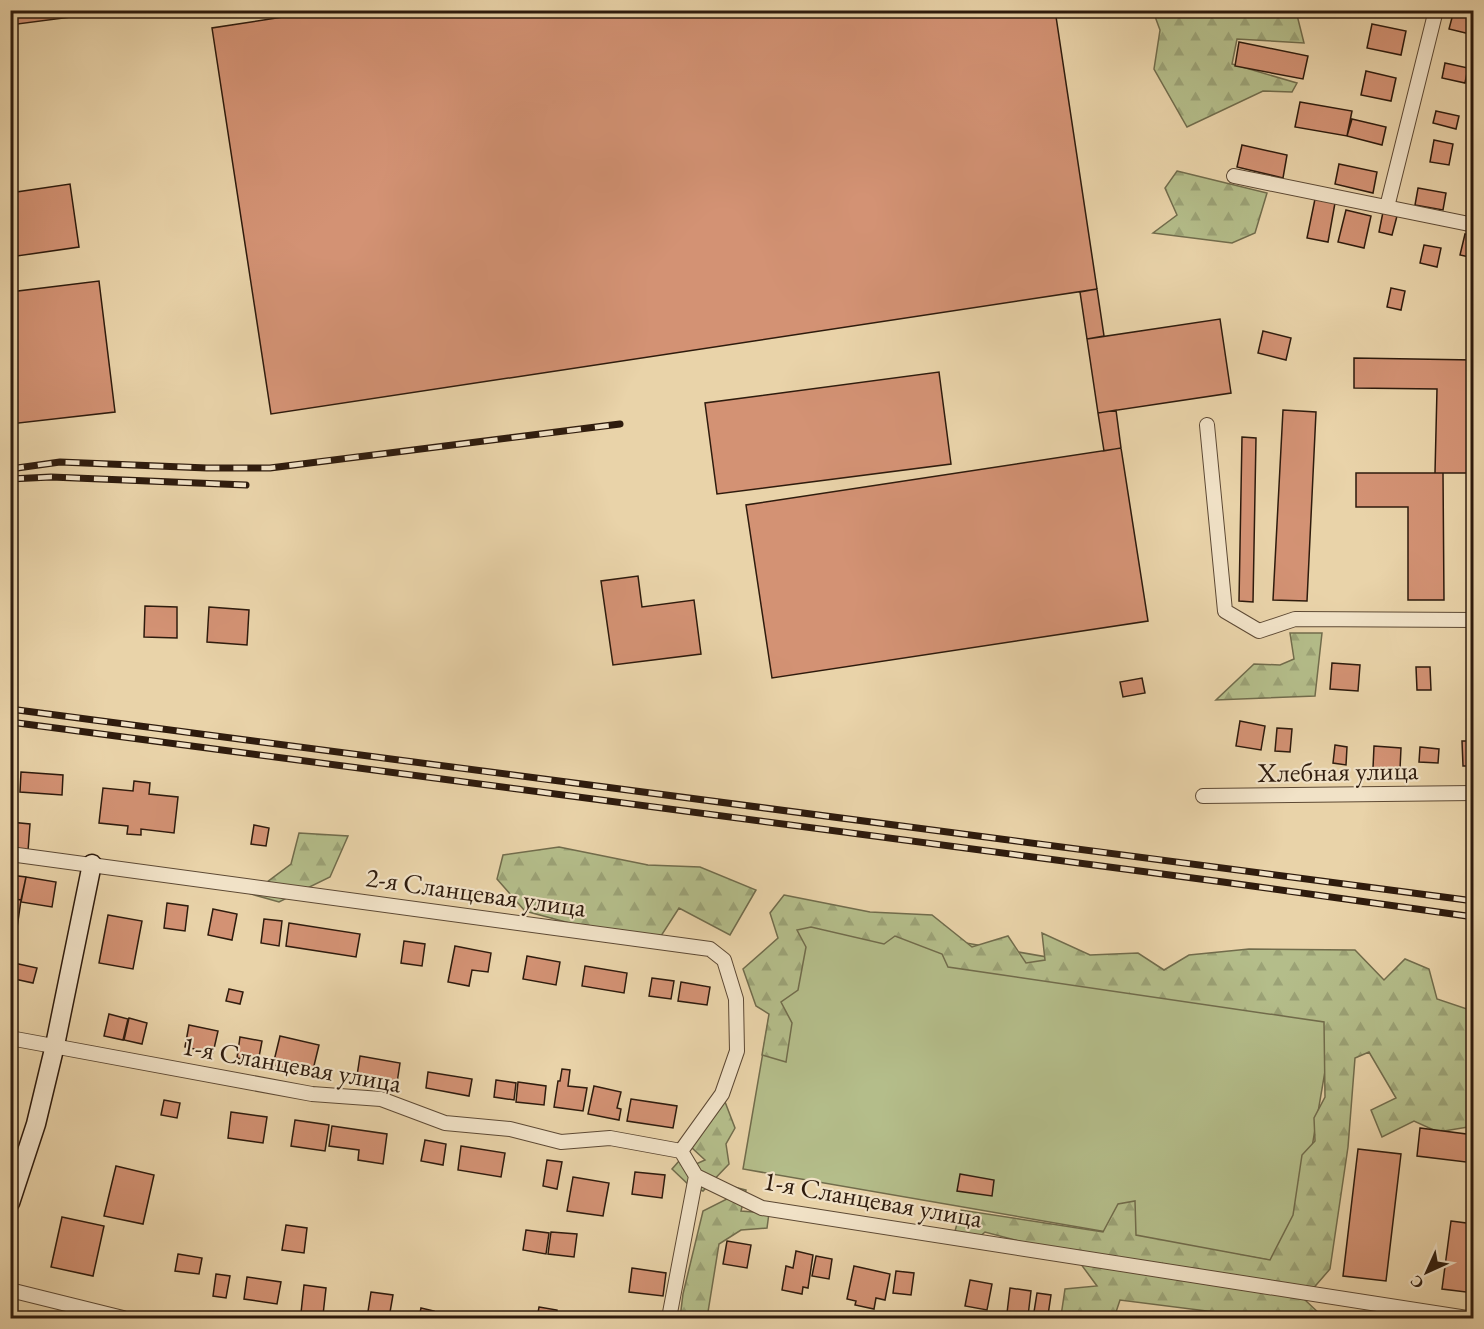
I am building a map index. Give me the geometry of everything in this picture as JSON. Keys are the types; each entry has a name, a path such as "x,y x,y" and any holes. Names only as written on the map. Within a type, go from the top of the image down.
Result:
{"street":[{"path":"1387,207 1436,10"},
{"path":"1234,176 1473,225"},
{"path":"1207,425 1225,611 1259,631 1295,619 1473,620"},
{"name":"Хлебная улица","path":"1203,796 1473,793"},
{"name":"2-я Сланцевая улица","path":"10,854 711,949 724,960 736,999 737,1051 722,1094 681,1151"},
{"path":"10,1203 36,1124 55,1046 92,864"},
{"name":"1-я Сланцевая улица","path":"10,1038 312,1094 381,1099 444,1123 510,1129 561,1142 610,1138 681,1151"},
{"path":"669,1318 696,1176 681,1151"},
{"name":"1-я Сланцевая улица","path":"696,1176 762,1208 1467,1318"},
{"path":"10,1290 123,1318"}],"green space":[{"path":"1153,11 1296,11 1304,43 1237,39 1232,64 1297,83 1292,92 1263,91 1187,127 1154,69 1160,30"},
{"path":"1177,171 1267,193 1255,233 1232,243 1153,233 1177,215 1165,188"},
{"path":"1290,633 1322,633 1315,696 1216,700 1254,664 1280,665 1294,659"},
{"path":"299,833 348,836 330,877 279,902 251,894 291,864"},
{"path":"559,847 648,865 700,867 756,890 730,935 679,908 661,936 588,928 525,911 497,879 503,855"},
{"path":"784,895 870,912 932,915 972,947 1008,936 1026,963 1045,960 1042,933 1090,955 1138,953 1164,970 1189,955 1249,949 1355,950 1384,980 1405,959 1429,969 1437,999 1473,1011 1473,1128 1438,1132 1414,1121 1382,1137 1371,1110 1396,1098 1369,1052 1355,1058 1348,1147 1330,1269 1304,1299 1322,1318 1262,1318 1120,1300 1114,1318 1061,1316 1065,1289 1097,1286 1075,1256 985,1232 970,1245 955,1231 961,1210 1103,1232 1118,1204 1135,1201 1136,1235 1270,1260 1293,1215 1302,1155 1315,1141 1314,1118 1325,1097 1324,1022 948,967 942,954 895,936 884,944 811,927 797,930 806,947 798,990 781,1002 792,1023 786,1062 762,1055 769,1014 756,1006 743,969 778,938 770,913"},
{"path":"787,912 1336,1007 1292,1264 743,1169"},
{"path":"722,1094 735,1128 726,1144 729,1164 703,1191 690,1186 672,1169 680,1160 694,1165 705,1160 690,1146"},
{"path":"734,1187 746,1190 741,1211 769,1213 767,1228 741,1230 719,1244 707,1318 680,1318 683,1294 703,1211 727,1199"}],"building":[{"path":"10,10 125,10 10,25"},
{"path":"328,10 1055,10 1097,289 271,414 212,28"},
{"path":"1454,10 1474,10 1474,35 1449,29"},
{"path":"1372,24 1406,31 1401,55 1367,48"},
{"path":"1239,42 1308,56 1303,79 1235,66"},
{"path":"1445,63 1468,68 1465,83 1442,78"},
{"path":"1366,71 1396,78 1391,101 1361,95"},
{"path":"1300,102 1352,111 1347,136 1295,127"},
{"path":"1436,111 1459,116 1456,129 1433,123"},
{"path":"1352,119 1386,127 1382,145 1347,136"},
{"path":"1434,140 1453,144 1449,165 1430,162"},
{"path":"1242,145 1287,155 1283,178 1237,167"},
{"path":"1339,164 1377,172 1373,193 1335,184"},
{"path":"70,184 79,247 10,257 10,193"},
{"path":"1418,188 1446,193 1443,210 1415,205"},
{"path":"1315,199 1335,203 1328,242 1307,238"},
{"path":"1346,210 1371,216 1364,248 1338,242"},
{"path":"1383,212 1397,216 1392,235 1379,232"},
{"path":"1465,234 1474,236 1474,258 1460,255"},
{"path":"1424,245 1441,248 1437,267 1420,263"},
{"path":"99,281 115,412 10,424 10,292"},
{"path":"1391,288 1405,291 1401,310 1387,307"},
{"path":"1097,289 1104,336 1087,339 1080,292"},
{"path":"1220,319 1231,393 1098,413 1087,339"},
{"path":"1263,331 1291,338 1286,360 1258,353"},
{"path":"1354,358 1474,360 1473,473 1435,473 1437,389 1354,388"},
{"path":"939,372 951,464 717,494 705,403"},
{"path":"1116,410 1121,448 1104,451 1098,413"},
{"path":"1283,410 1316,412 1307,601 1273,600"},
{"path":"1242,437 1256,438 1253,602 1239,601"},
{"path":"1121,448 1148,621 772,678 746,505"},
{"path":"1356,473 1443,473 1444,600 1408,600 1408,507 1356,507"},
{"path":"638,576 642,607 694,600 701,654 613,665 601,581"},
{"path":"145,606 177,607 177,638 144,637"},
{"path":"209,607 249,610 247,645 207,642"},
{"path":"1332,663 1360,665 1358,691 1330,689"},
{"path":"1416,667 1430,667 1431,690 1417,690"},
{"path":"1142,678 1145,693 1123,697 1120,682"},
{"path":"1240,721 1265,726 1261,750 1236,746"},
{"path":"1277,728 1292,729 1290,752 1275,751"},
{"path":"1462,741 1474,741 1474,766 1463,766"},
{"path":"1335,745 1347,747 1346,765 1333,763"},
{"path":"1374,746 1401,748 1400,769 1373,768"},
{"path":"1420,747 1439,749 1438,763 1419,762"},
{"path":"21,772 63,775 62,795 20,792"},
{"path":"134,781 150,783 149,794 178,797 174,833 141,829 141,835 127,834 128,826 99,823 103,788 133,791"},
{"path":"10,822 30,824 28,851 10,850"},
{"path":"254,825 269,828 266,846 251,844"},
{"path":"10,875 26,877 21,900 10,898"},
{"path":"26,877 56,882 52,907 21,902"},
{"path":"10,898 21,900 17,928 10,927"},
{"path":"167,903 188,906 185,931 164,928"},
{"path":"213,909 237,914 232,940 208,935"},
{"path":"108,915 142,921 133,969 99,963"},
{"path":"264,919 282,921 279,946 261,943"},
{"path":"289,923 360,934 356,957 286,946"},
{"path":"404,941 425,944 422,966 401,963"},
{"path":"455,946 491,953 488,972 472,970 469,986 448,982"},
{"path":"527,956 560,962 556,985 523,979"},
{"path":"14,963 37,968 33,983 10,978"},
{"path":"585,966 627,973 624,993 582,986"},
{"path":"652,978 674,981 671,999 649,996"},
{"path":"681,982 710,987 707,1005 678,1001"},
{"path":"229,989 243,992 240,1004 226,1001"},
{"path":"109,1014 128,1019 123,1040 104,1036"},
{"path":"129,1018 147,1023 142,1044 124,1040"},
{"path":"189,1025 218,1031 213,1053 185,1047"},
{"path":"280,1036 319,1045 312,1074 273,1065"},
{"path":"240,1037 262,1041 258,1062 237,1058"},
{"path":"360,1056 400,1063 397,1083 357,1076"},
{"path":"562,1069 570,1070 568,1086 587,1088 583,1111 554,1107"},
{"path":"428,1072 472,1079 469,1096 426,1088"},
{"path":"496,1080 516,1083 514,1100 494,1097"},
{"path":"518,1082 546,1086 544,1105 516,1102"},
{"path":"594,1086 621,1092 617,1108 621,1109 619,1120 588,1114"},
{"path":"631,1099 677,1106 673,1128 627,1121"},
{"path":"164,1100 180,1103 177,1118 161,1115"},
{"path":"231,1112 267,1117 263,1143 228,1138"},
{"path":"295,1120 329,1125 325,1151 291,1146"},
{"path":"332,1126 387,1134 383,1164 358,1160 359,1150 329,1146"},
{"path":"1420,1128 1474,1135 1474,1163 1417,1156"},
{"path":"425,1140 446,1144 443,1165 421,1161"},
{"path":"461,1146 505,1153 501,1177 458,1170"},
{"path":"1358,1149 1401,1154 1386,1281 1343,1276"},
{"path":"547,1160 562,1162 557,1189 543,1186"},
{"path":"116,1166 154,1175 143,1224 104,1216"},
{"path":"635,1172 665,1175 662,1198 632,1194"},
{"path":"960,1174 994,1180 992,1196 957,1191"},
{"path":"573,1177 609,1183 603,1216 567,1211"},
{"path":"62,1217 104,1226 93,1276 51,1267"},
{"path":"1451,1221 1474,1224 1474,1293 1442,1289"},
{"path":"286,1225 307,1228 304,1253 282,1250"},
{"path":"526,1230 549,1233 546,1254 523,1250"},
{"path":"551,1232 577,1234 574,1257 548,1254"},
{"path":"727,1241 751,1245 747,1268 723,1264"},
{"path":"796,1251 813,1255 808,1288 803,1287 802,1294 782,1290 786,1266 793,1268"},
{"path":"178,1254 202,1258 199,1274 175,1271"},
{"path":"816,1256 832,1259 829,1279 812,1276"},
{"path":"854,1266 890,1274 885,1300 876,1298 874,1309 855,1305 856,1301 847,1299"},
{"path":"632,1268 666,1273 663,1296 629,1292"},
{"path":"896,1271 914,1273 911,1295 893,1293"},
{"path":"216,1274 230,1276 226,1298 213,1296"},
{"path":"247,1277 281,1282 277,1304 244,1299"},
{"path":"970,1280 992,1284 987,1310 965,1306"},
{"path":"304,1285 326,1288 323,1315 301,1313"},
{"path":"1010,1288 1031,1291 1028,1316 1007,1313"},
{"path":"371,1292 393,1295 389,1318 367,1318"},
{"path":"1037,1293 1051,1295 1048,1315 1034,1312"},
{"path":"539,1307 557,1310 556,1318 537,1318"},
{"path":"421,1308 434,1311 432,1318 419,1318"}],"railway":[{"path":"10,469 60,462 270,468 620,424"},
{"path":"10,479 51,477 246,485"},
{"path":"10,709 1474,901"},
{"path":"10,722 1474,917"}]}
